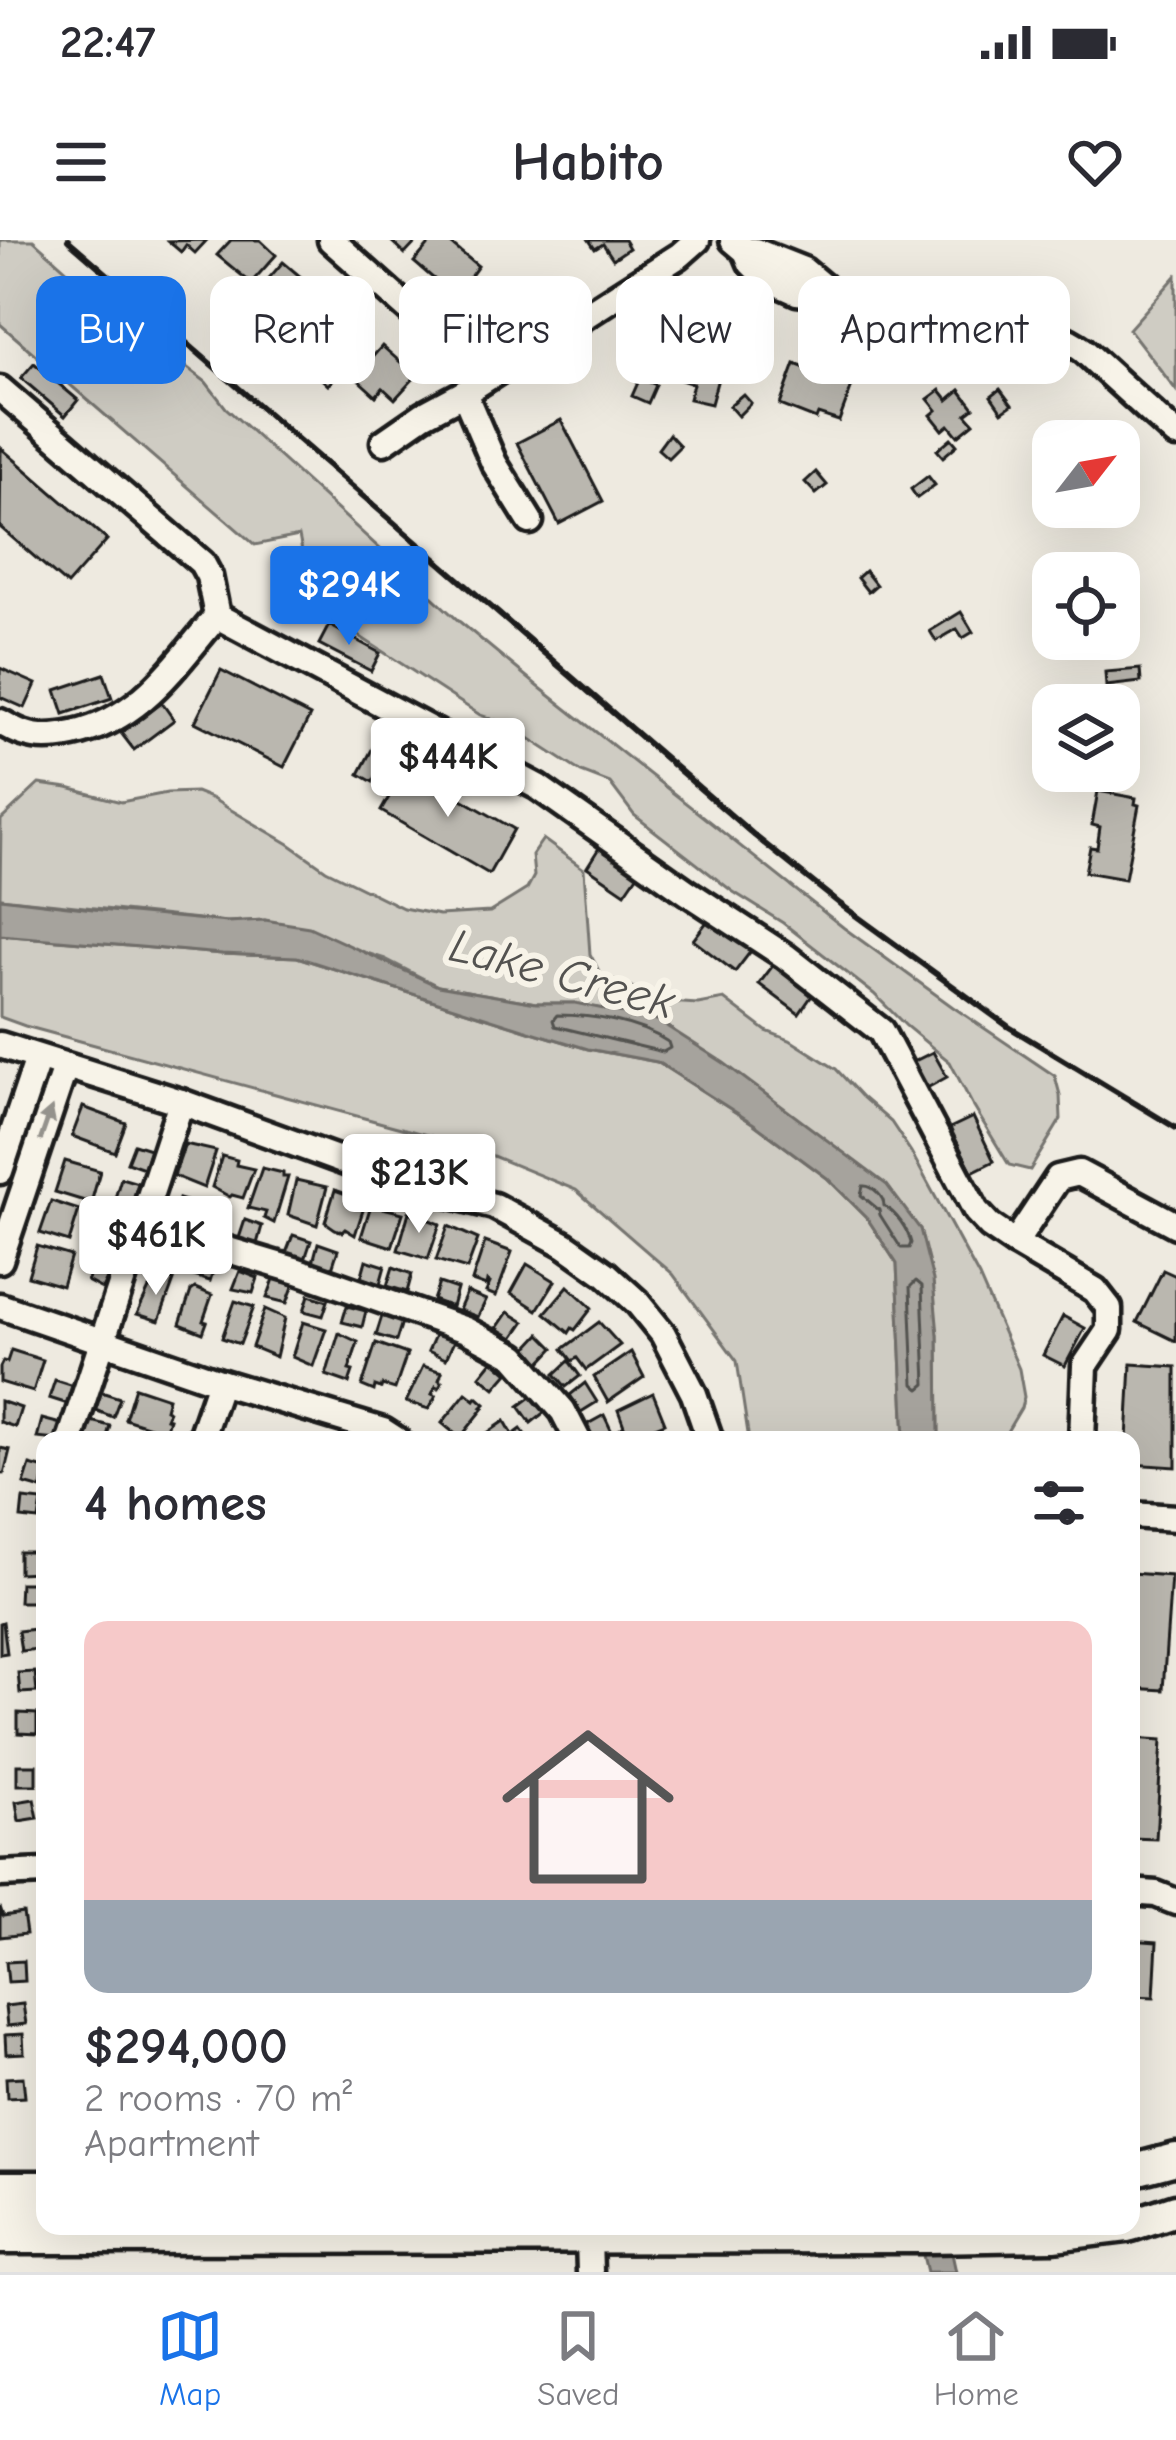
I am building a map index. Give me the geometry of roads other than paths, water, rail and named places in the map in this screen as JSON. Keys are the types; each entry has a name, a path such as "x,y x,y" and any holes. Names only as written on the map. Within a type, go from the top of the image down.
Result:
{"main road":[{"path":"1140,2168 1176,2158"},
{"path":"0,2187 36,2188"},
{"path":"1140,2221 1176,2210"},
{"path":"0,2215 36,2215"},
{"path":"0,2238 86,2235"},
{"path":"745,2235 1054,2235"}],"street":[{"path":"331,240 399,300"},
{"path":"592,310 697,240"},
{"path":"739,245 766,278 796,292 827,291 870,304 1052,333 1083,350 1176,435"},
{"path":"384,442 476,384"},
{"path":"0,389 202,563 217,616"},
{"path":"464,393 494,463 530,521"},
{"path":"0,722 27,735 58,737 115,721 144,700 217,616"},
{"path":"217,616 538,787 785,956 880,1031 976,1211 1015,1243 1095,1290 1109,1308 1109,1330 1085,1366 1082,1431"},
{"path":"0,1045 182,1102 397,1181 494,1206 565,1245 637,1302 663,1334 707,1431"},
{"path":"0,1171 38,1058"},
{"path":"0,1260 65,1067"},
{"path":"73,1431 182,1102"},
{"path":"1015,1243 1058,1178 1067,1174 1078,1173 1176,1225"},
{"path":"141,1224 298,1271 466,1330 515,1356 563,1411 573,1431"},
{"path":"0,1306 220,1382 383,1431"},
{"path":"203,1431 220,1382"},
{"path":"1140,1516 1176,1518"},
{"path":"0,1874 36,1872"},
{"path":"1140,1893 1176,1902"},
{"path":"589,2235 590,2272"}],"water":[{"path":"0,898 227,922 265,920 309,927 438,986 536,1003 575,1003 657,1020 724,1063 887,1185 920,1229 933,1280 939,1431 905,1431 897,1264 867,1218 827,1178 657,1062 588,1049 297,957 0,935"},
{"path":"918,2235 948,2235 956,2272 927,2272"}],"railway":[{"path":"68,240 755,836 1009,1027 1176,1128"}],"water label":[{"name":"Lake Creek","path":"562,974"}]}
